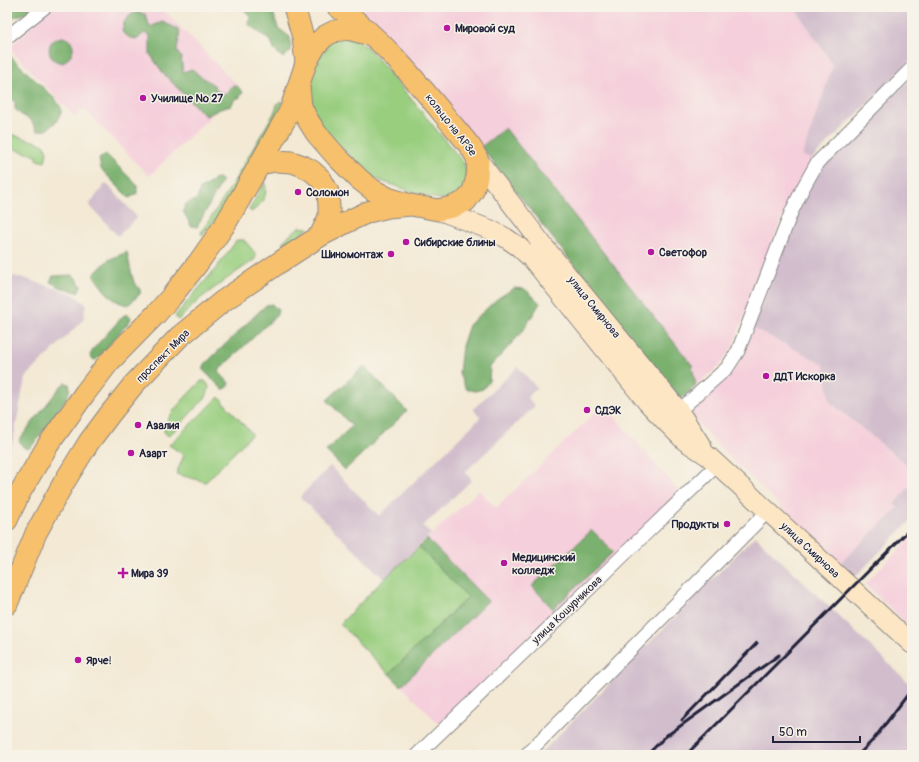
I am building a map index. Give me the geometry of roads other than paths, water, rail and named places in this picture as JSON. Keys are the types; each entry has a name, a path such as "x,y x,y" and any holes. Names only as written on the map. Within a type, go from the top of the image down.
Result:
{"main road":[{"path":"294,7 303,36 306,63"},
{"path":"338,7 372,35"},
{"name":"кольцо на АРЗе","path":"348,30 372,35 408,71 468,143 478,160 478,178 473,191 466,201 452,207 438,210 411,205 388,198 373,190 336,156 316,134 306,117 301,106 299,84 306,63 316,45 326,36 335,31 348,30"},
{"path":"7,520 19,494 48,445 85,393 109,362 156,314 198,263 224,226 290,111 299,84"},
{"name":"улица Смирнова","path":"478,160 673,416 712,461 912,644"},
{"path":"259,164 276,161 292,162 312,171 321,179 328,192 329,217 320,236"},
{"name":"проспект Мира","path":"7,604 36,533 63,484 89,442 134,384 179,338 223,301 320,236 368,212 388,206 411,205"},
{"name":"улица Смирнова","path":"438,210 491,230 519,247 533,260 647,402 673,416"}],"street":[{"path":"7,38 45,7"},
{"path":"673,416 727,368 738,351 791,213 817,163 912,68"},
{"name":"улица Кошурникова","path":"417,755 637,542 712,461"},
{"path":"526,755 768,511"}],"railway":[{"path":"686,755 912,527"},
{"path":"682,720 757,643"},
{"path":"665,737 779,655"},
{"path":"858,755 874,739 912,689"},
{"path":"647,755 668,734"}],"place":[{"name":"Мировой суд","path":"447,28"},
{"name":"Училище № 27","path":"143,98"},
{"name":"Соломон","path":"298,192"},
{"name":"Сибирские блины","path":"406,242"},
{"name":"Светофор","path":"651,252"},
{"name":"Шиномонтаж","path":"391,254"},
{"name":"ДДТ Искорка","path":"766,376"},
{"name":"СДЭК","path":"587,410"},
{"name":"Азалия","path":"138,425"},
{"name":"Азарт","path":"131,453"},
{"name":"Продукты","path":"727,524"},
{"name":"Медицинский колледж","path":"504,563"},
{"name":"Мира 39","path":"123,573"},
{"name":"Ярче!","path":"78,660"}]}
